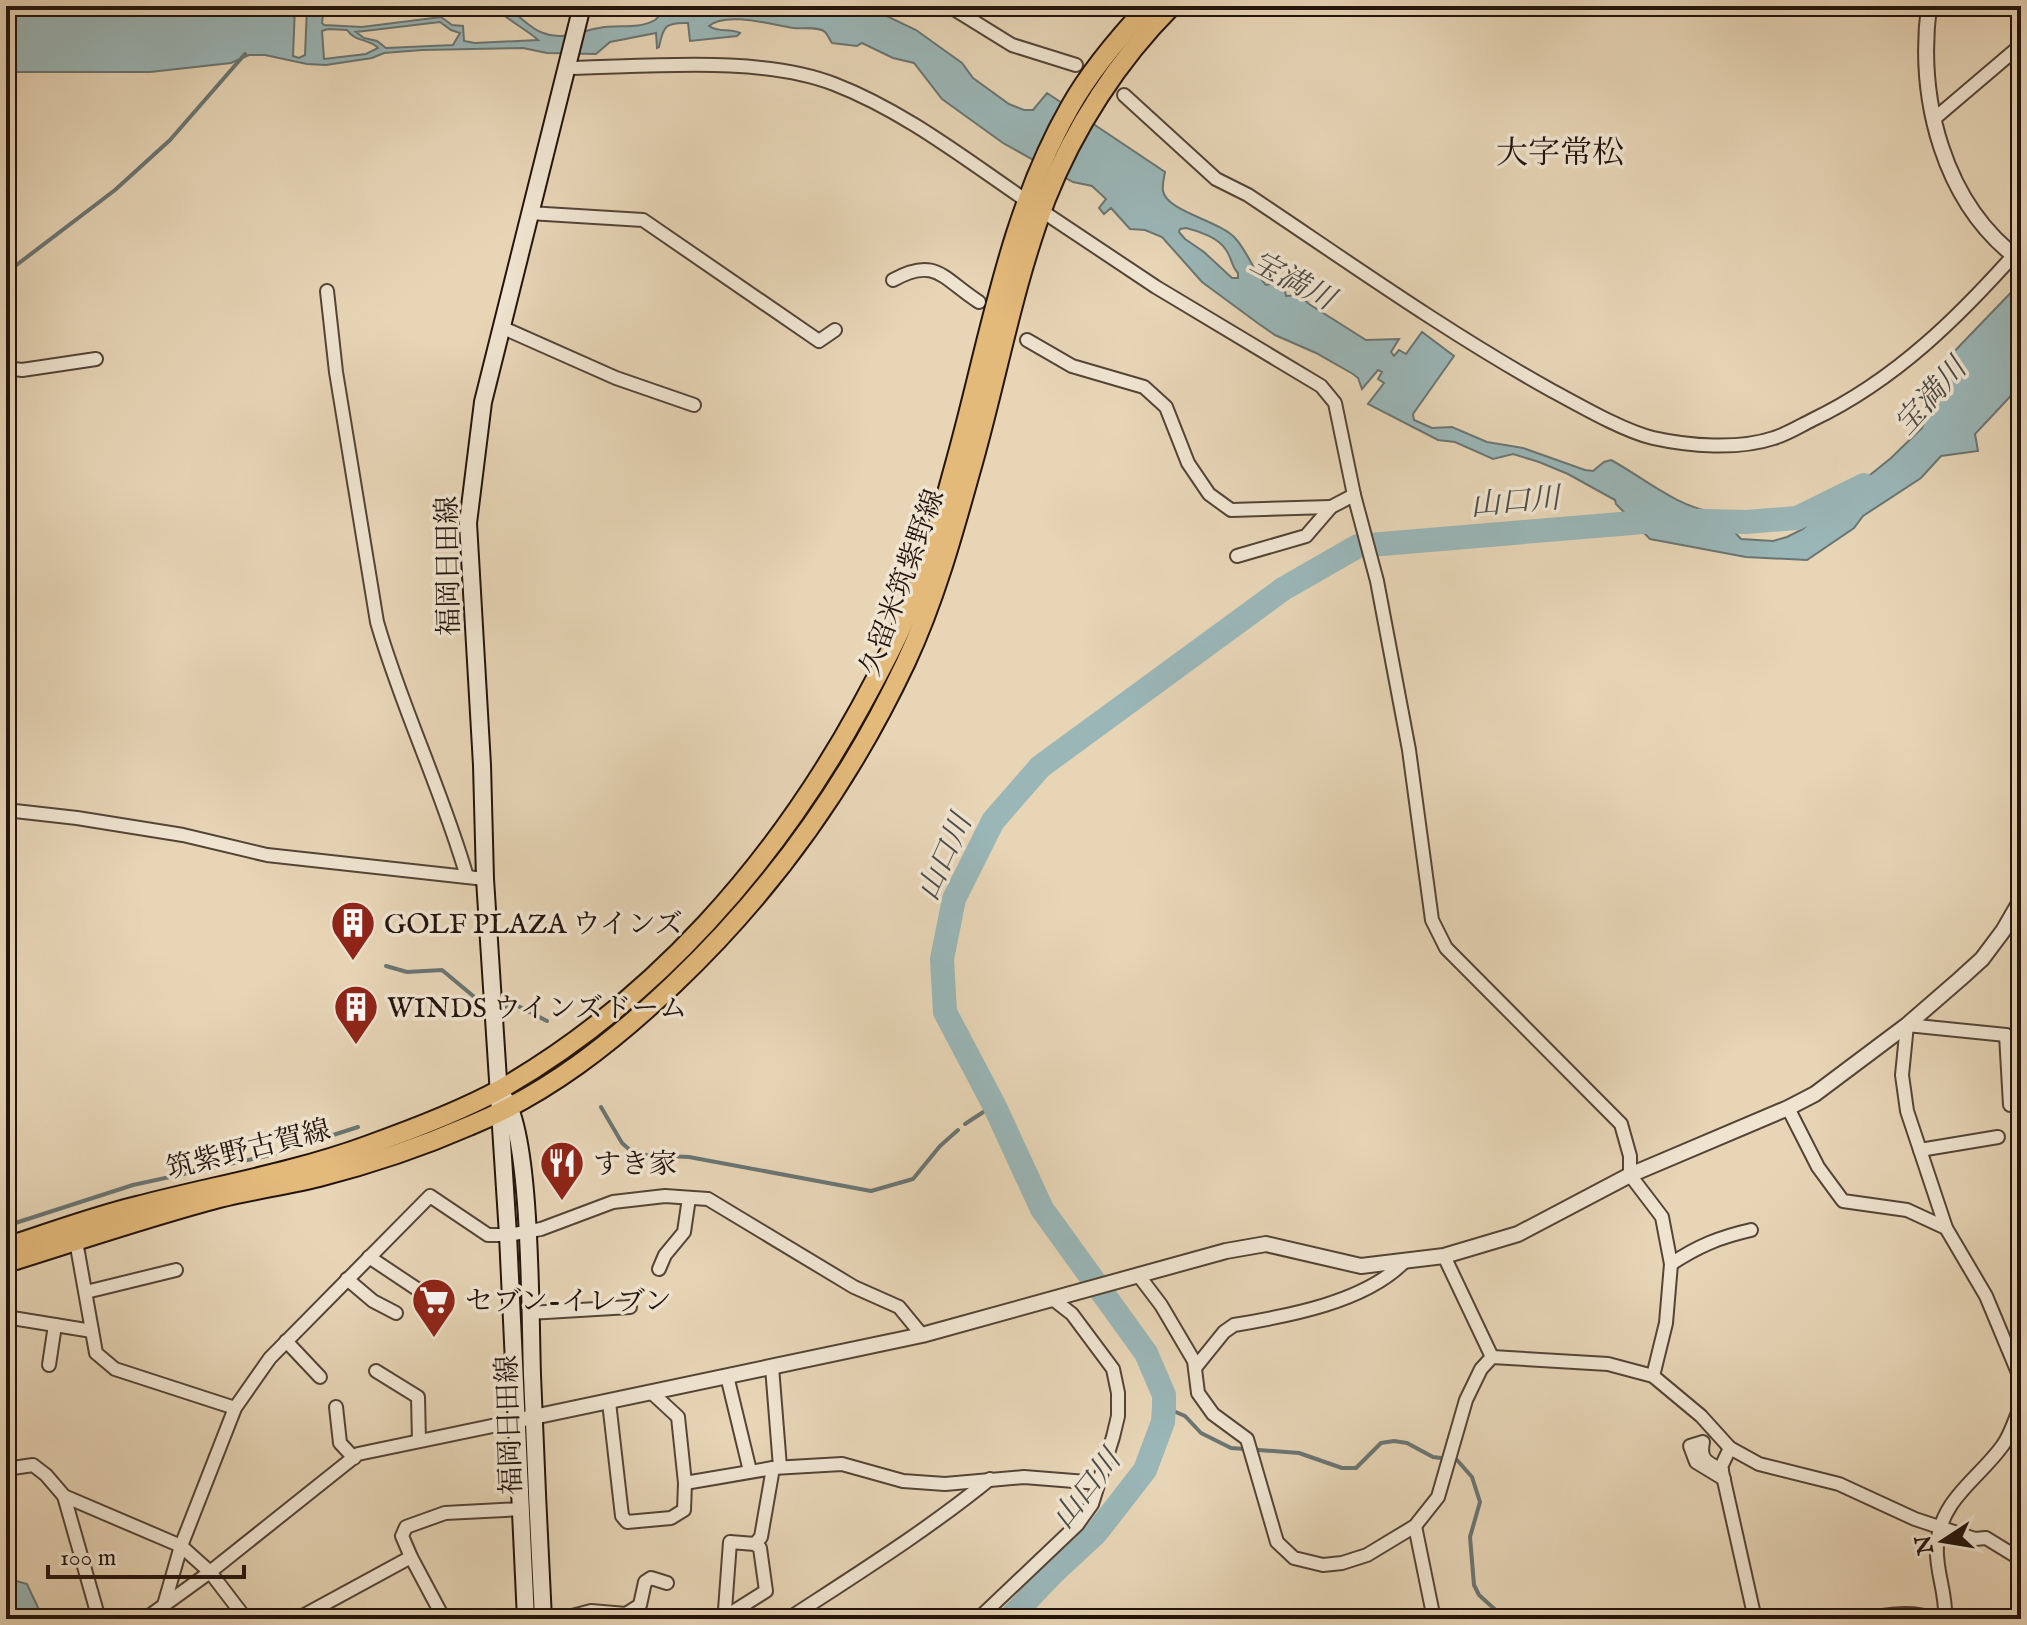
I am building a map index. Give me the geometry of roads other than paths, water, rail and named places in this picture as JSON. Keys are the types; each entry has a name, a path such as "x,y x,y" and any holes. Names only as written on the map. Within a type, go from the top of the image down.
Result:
{"main road":[{"name":"福岡日田線","path":"543,1619 526,1232 519,1136 499,1090 485,879 482,765 468,523 483,402 582,6"},
{"name":"久留米筑紫野線","path":"506,1110 609,1043 723,937 809,831 844,776 908,658 931,598 958,517 1037,200 1067,111 1148,6"},
{"name":"久留米筑紫野線","path":"499,1090 599,1021 667,964 746,881 830,764 891,651 915,596 962,440 1006,265 1037,200 1083,122 1120,66 1172,6"},
{"name":"筑紫野古賀線","path":"6,1247 128,1208 311,1164 410,1129 499,1090"},
{"name":"福岡日田線","path":"506,1110 508,1235 526,1619"},
{"name":"筑紫野古賀線","path":"6,1263 152,1216 320,1176 403,1152 506,1110"}],"street":[{"path":"949,6 1012,45 1076,65"},
{"path":"1124,95 1216,179 1248,195 1499,361 1586,409 1651,438 1703,445 1772,439 1836,409 1871,388 1920,351 2019,255 1985,230 1962,197 1950,171 1934,119 1926,60 1929,6"},
{"path":"1934,119 2021,45"},
{"path":"567,64 736,66 787,71 832,83 898,114 1037,200 1156,287 1321,386 1335,403 1377,581 1409,750 1432,920 1446,948 1621,1124 1630,1156 1630,1175 1662,1217 1671,1264 1666,1323 1653,1376"},
{"path":"529,213 643,220 819,341 835,330"},
{"path":"893,280 912,270 928,268 979,302"},
{"path":"327,291 336,372 377,622 389,663 452,825 467,877"},
{"path":"501,327 616,378 694,405"},
{"path":"1027,340 1072,366 1144,387 1166,407 1188,463 1209,494 1231,510 1331,507 1355,498"},
{"path":"6,368 22,370 96,359"},
{"path":"1237,556 1306,536 1331,507"},
{"path":"6,810 168,833 267,855 485,879"},
{"path":"145,1619 210,1572 358,1454 922,1335 1226,1251 1266,1244 1361,1266 1444,1256 1518,1234 1630,1175 1815,1094 1907,1025 1982,959 2021,900"},
{"path":"1907,1025 2006,1035 2021,1041"},
{"path":"1907,1025 1902,1075 1907,1111 1946,1228 2016,1352 2021,1380"},
{"path":"2006,1035 2010,1105 2021,1105"},
{"path":"1788,1108 1818,1167 1843,1201 1907,1210 1946,1228"},
{"path":"1920,1150 1998,1137"},
{"path":"164,1605 181,1546 235,1408 270,1358 430,1196 488,1235 541,1229 613,1202 665,1196 708,1199 854,1287 899,1307 922,1335"},
{"path":"659,1269 665,1255 684,1232 689,1198"},
{"path":"1671,1264 1707,1242 1751,1230"},
{"path":"76,1241 96,1353 115,1369 235,1408"},
{"path":"1444,1256 1492,1357"},
{"path":"369,1257 420,1291"},
{"path":"1195,1368 1224,1332 1234,1325 1317,1308 1389,1277 1404,1262"},
{"path":"86,1292 176,1270"},
{"path":"1133,1277 1161,1305 1194,1361 1198,1393 1213,1414 1247,1439 1277,1542 1294,1558 1323,1565 1367,1555 1415,1526 1438,1497 1466,1400 1481,1369 1492,1357"},
{"path":"347,1279 373,1301 396,1313"},
{"path":"978,1619 1077,1525 1092,1504 1118,1416 1118,1393 1113,1369 1058,1299"},
{"path":"529,1313 630,1307"},
{"path":"6,1317 92,1331"},
{"path":"49,1365 55,1325"},
{"path":"286,1341 320,1377"},
{"path":"1492,1357 1608,1364 1653,1376 1701,1416 1730,1448 1759,1464 1839,1484 1915,1519 1975,1539 1986,1538 2017,1557 2021,1552"},
{"path":"755,1544 761,1537 776,1467 772,1367"},
{"path":"376,1371 418,1397 419,1441"},
{"path":"727,1376 750,1471"},
{"path":"609,1402 622,1516 627,1522 671,1518 684,1510 685,1483 678,1417 651,1392"},
{"path":"1945,1619 1937,1544 1949,1507 2004,1444 2021,1406"},
{"path":"336,1407 340,1443 354,1458"},
{"path":"1730,1448 1723,1474 1755,1619"},
{"path":"685,1483 776,1467 842,1464 903,1481 945,1484 1024,1477 1099,1483"},
{"path":"6,1469 33,1465 64,1496 99,1619"},
{"path":"788,1619 906,1543 990,1479"},
{"path":"64,1496 181,1546 210,1572 246,1619"},
{"path":"444,1619 402,1536 406,1527 445,1513 522,1509"},
{"path":"1415,1526 1434,1619"},
{"path":"730,1542 755,1544 760,1548 766,1591 728,1615 725,1610 730,1542"},
{"path":"297,1619 411,1557"},
{"path":"561,1619 591,1611 626,1614 640,1605 645,1582 651,1578 667,1583"},
{"path":"1858,1619 1907,1614 1925,1615 1932,1619"}],"water":[{"path":"6,6 295,6 293,56 299,58 305,55 307,6 324,6 324,25 362,27 441,17 452,25 463,26 464,41 475,43 538,40 494,6 508,9 537,30 558,36 648,23 668,6 866,6 916,30 962,63 973,78 1009,104 1033,110 1047,93 1165,172 1163,189 1166,198 1235,238 1266,285 1280,282 1284,285 1286,296 1300,295 1366,340 1399,339 1391,352 1394,356 1399,350 1406,354 1422,332 1454,356 1413,414 1414,420 1432,428 1452,427 1487,442 1523,448 1585,470 1593,471 1611,460 1675,499 1717,513 1741,539 1773,541 1803,529 1851,485 1891,458 1922,428 1946,360 2021,282 2021,385 1975,434 1978,451 1941,456 1921,478 1863,516 1854,528 1807,560 1746,557 1650,539 1615,500 1568,474 1513,454 1493,459 1455,442 1438,440 1368,404 1384,383 1378,379 1382,372 1378,370 1362,389 1353,374 1275,335 1202,282 1162,237 1145,230 1130,229 1111,208 1104,214 1099,208 1106,199 1092,186 1073,182 1003,143 942,99 914,63 893,58 862,43 857,46 832,43 819,29 738,19 709,26 740,33 737,36 690,41 688,23 675,23 664,30 657,48 656,33 610,42 596,54 547,53 523,48 422,50 384,53 372,58 326,65 249,55 231,63 150,72 6,72","holes":["440,22 460,33 453,45 386,48 356,32","347,30 354,37 378,48 366,54 324,59 322,31","1180,229 1197,231 1219,242 1228,253 1238,278 1232,278 1185,239"]},
{"path":"6,1578 27,1584 41,1614 38,1619 6,1619"}],"waterway":[{"path":"6,273 115,190 170,140 245,54"},
{"name":"山口川","path":"1009,1619 1096,1533 1145,1470 1163,1422 1164,1395 1146,1353 1042,1209 994,1105 945,1012 942,959 954,899 993,821 1040,767 1283,589 1358,546 1668,520 1746,522 1797,518 1864,485"},
{"path":"386,966 407,972 442,970 478,1000 476,1012 488,1010"},
{"path":"497,1008 516,1005 547,1021"},
{"path":"965,1124 994,1105"},
{"path":"601,1107 622,1143 631,1151 646,1155 689,1157 871,1191 913,1179 940,1146 958,1130"},
{"path":"6,1226 133,1185 271,1155 358,1127"},
{"path":"1164,1407 1185,1416 1201,1433 1231,1448 1299,1453 1342,1468 1356,1468 1381,1443 1394,1441 1407,1443 1433,1457 1457,1460 1472,1477 1480,1502 1470,1537 1474,1585 1479,1595 1510,1619"}],"place":[{"name":"GOLF PLAZA ウインズ","path":"353,962"},
{"name":"WINDS ウインズドーム","path":"356,1046"},
{"name":"すき家","path":"562,1202"},
{"name":"セブン-イレブン","path":"434,1339"}],"district":[{"name":"大字常松","path":"1560,152"}],"water label":[{"name":"宝満川","path":"1293,280"},
{"name":"宝満川","path":"1930,396"}]}
